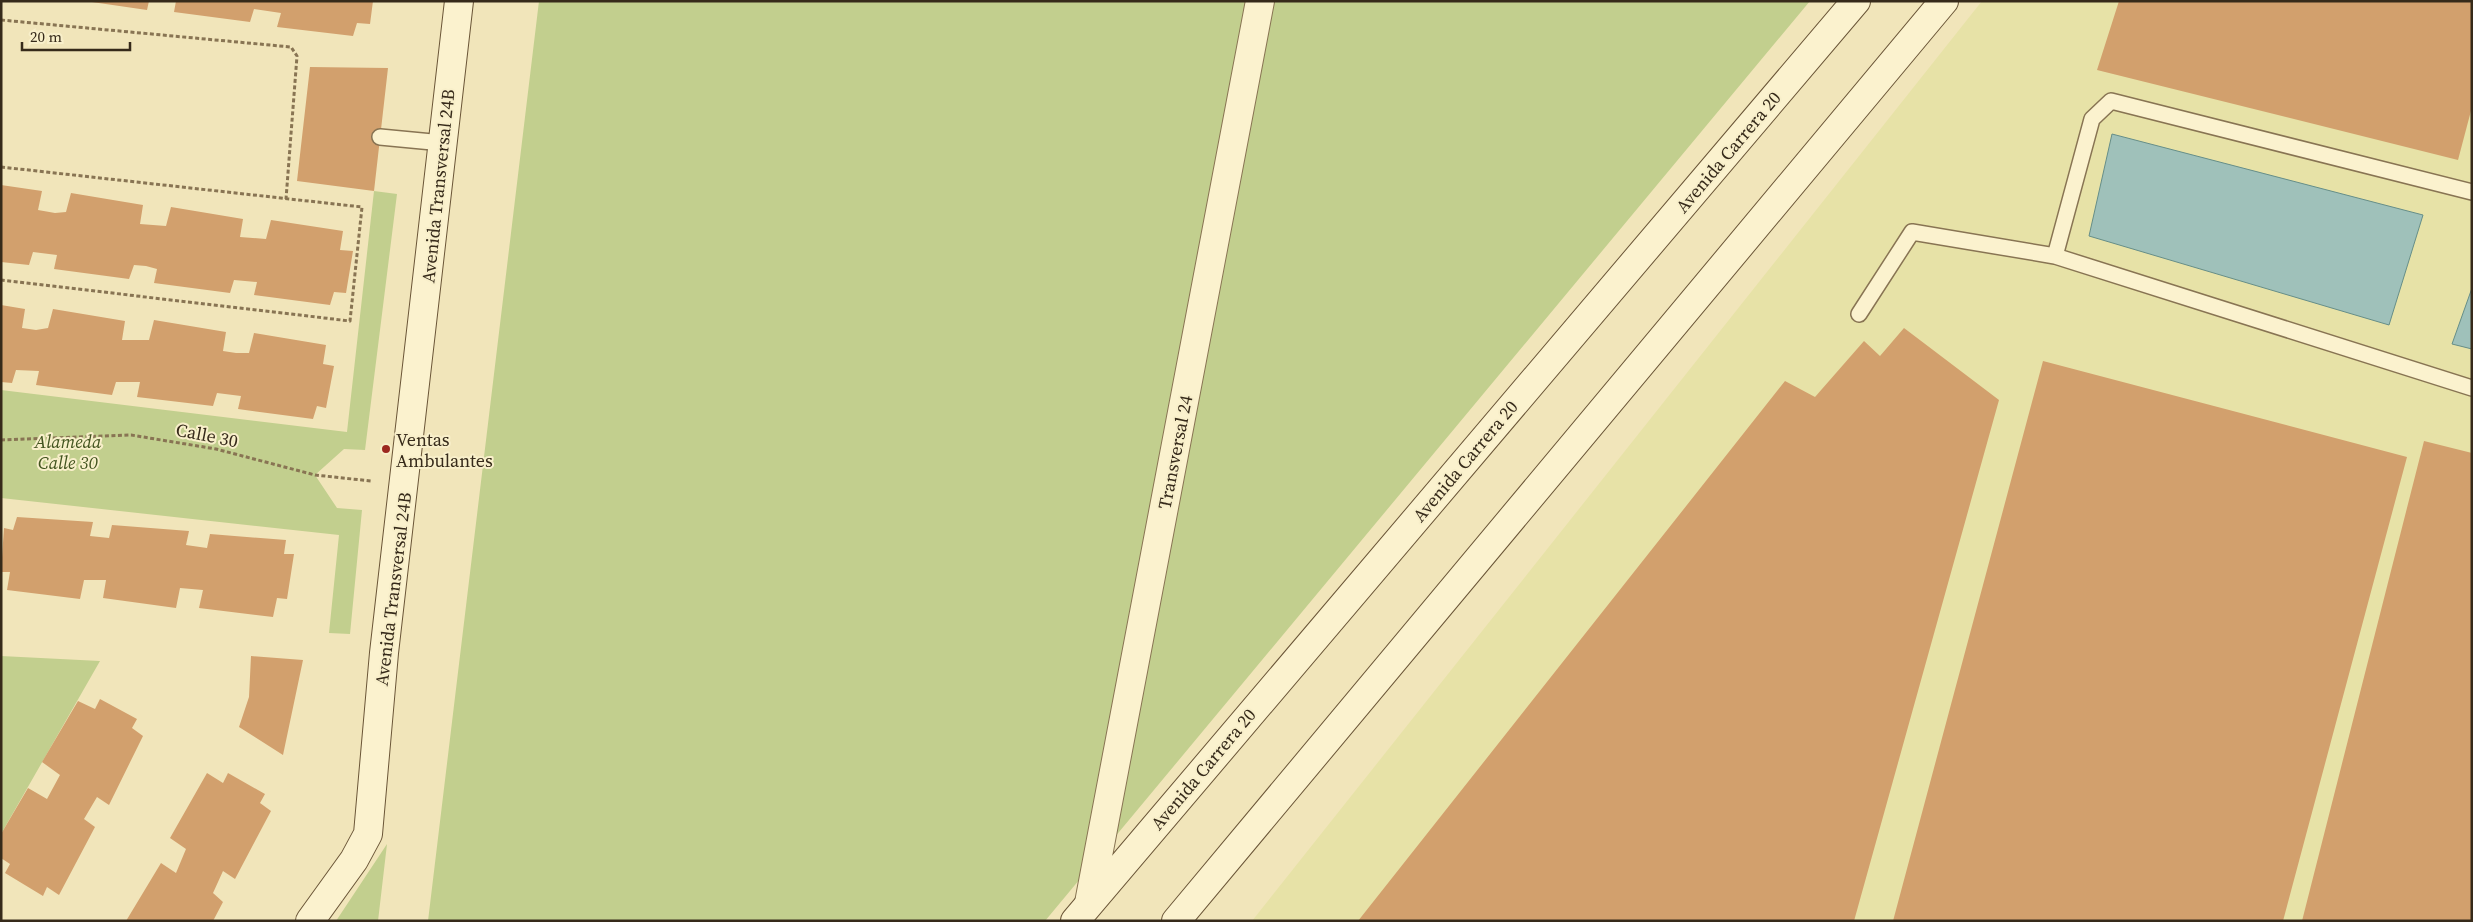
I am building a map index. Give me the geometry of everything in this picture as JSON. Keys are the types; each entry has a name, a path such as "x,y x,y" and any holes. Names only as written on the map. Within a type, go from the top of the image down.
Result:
{"street":[{"name":"Avenida Transversal 24B","path":"310,921 354,860 368,834 384,652 459,1"},
{"name":"Transversal 24","path":"1082,912 1260,1"},
{"name":"Avenida Carrera 20","path":"1082,912 1856,1"},
{"path":"1176,921 1944,1"}],"lane":[{"path":"2055,256 2092,119 2111,101 2472,192"},
{"path":"380,137 443,143"},
{"path":"1859,314 1912,232 2055,256 2472,388"}],"path":[{"path":"1,20 291,47 297,56 286,199"},
{"path":"1,167 362,207 350,320 1,280"},
{"name":"Calle 30","path":"1,440 131,435 216,448 315,475 370,481 405,481"}],"shaded area":[{"path":"1982,1 2472,1 2472,921 1252,921"}],"green space":[{"path":"539,1 1810,1 1045,921 428,921"},
{"name":"Alameda Calle 30","path":"374,191 397,194 365,450 344,449 315,475 337,508 362,510 350,634 329,633 339,535 1,498 1,390 347,432"},
{"path":"1,656 100,661 1,834"},
{"path":"387,844 378,921 336,921"}],"water":[{"path":"2112,134 2423,215 2389,325 2089,236"},
{"path":"2472,288 2472,349 2452,344"}],"building":[{"path":"85,1 149,1 147,10"},
{"path":"176,1 373,1 370,24 357,23 353,36 277,27 281,13 254,9 250,22 174,12"},
{"path":"2119,1 2472,1 2472,107 2458,160 2097,70"},
{"path":"310,67 388,68 374,191 297,181"},
{"path":"1,185 42,191 38,210 55,213 66,212 71,193 143,205 140,224 166,226 171,207 243,219 240,237 266,239 271,220 343,231 340,250 353,251 346,293 334,292 330,305 254,295 257,282 234,280 230,293 154,283 157,269 146,266 134,265 129,279 54,269 57,255 33,252 29,265 1,262"},
{"path":"1,305 25,309 22,328 36,330 48,328 53,309 125,321 122,340 149,340 154,320 226,332 223,351 236,353 249,353 254,333 326,345 323,364 334,366 326,408 317,406 313,419 238,409 241,396 217,393 213,406 137,397 140,382 116,382 112,395 36,385 39,371 16,370 12,383 1,382"},
{"path":"1904,328 1999,400 1854,921 1358,921 1785,381 1815,397 1864,341 1880,356"},
{"path":"2043,361 2407,457 2283,921 1893,921"},
{"path":"2424,441 2472,453 2472,921 2302,921"},
{"path":"17,517 93,522 90,536 109,538 112,525 189,531 186,545 207,548 210,534 286,540 284,554 294,554 287,599 277,598 273,617 199,608 203,590 180,588 176,608 103,598 106,580 84,580 80,599 7,590 10,572 1,572 4,528 13,530"},
{"path":"251,656 303,660 283,755 239,727 249,697"},
{"path":"100,699 137,719 132,728 143,736 109,805 97,797 84,819 95,827 59,895 47,887 43,896 5,873 10,864 1,858 1,834 28,788 47,799 60,775 42,762 78,701 95,709"},
{"path":"207,773 223,783 228,773 265,794 260,803 271,811 235,879 223,871 213,893 223,902 213,921 126,921 161,863 176,873 186,849 170,838"}],"place":[{"name":"Ventas Ambulantes","path":"386,449"}]}
